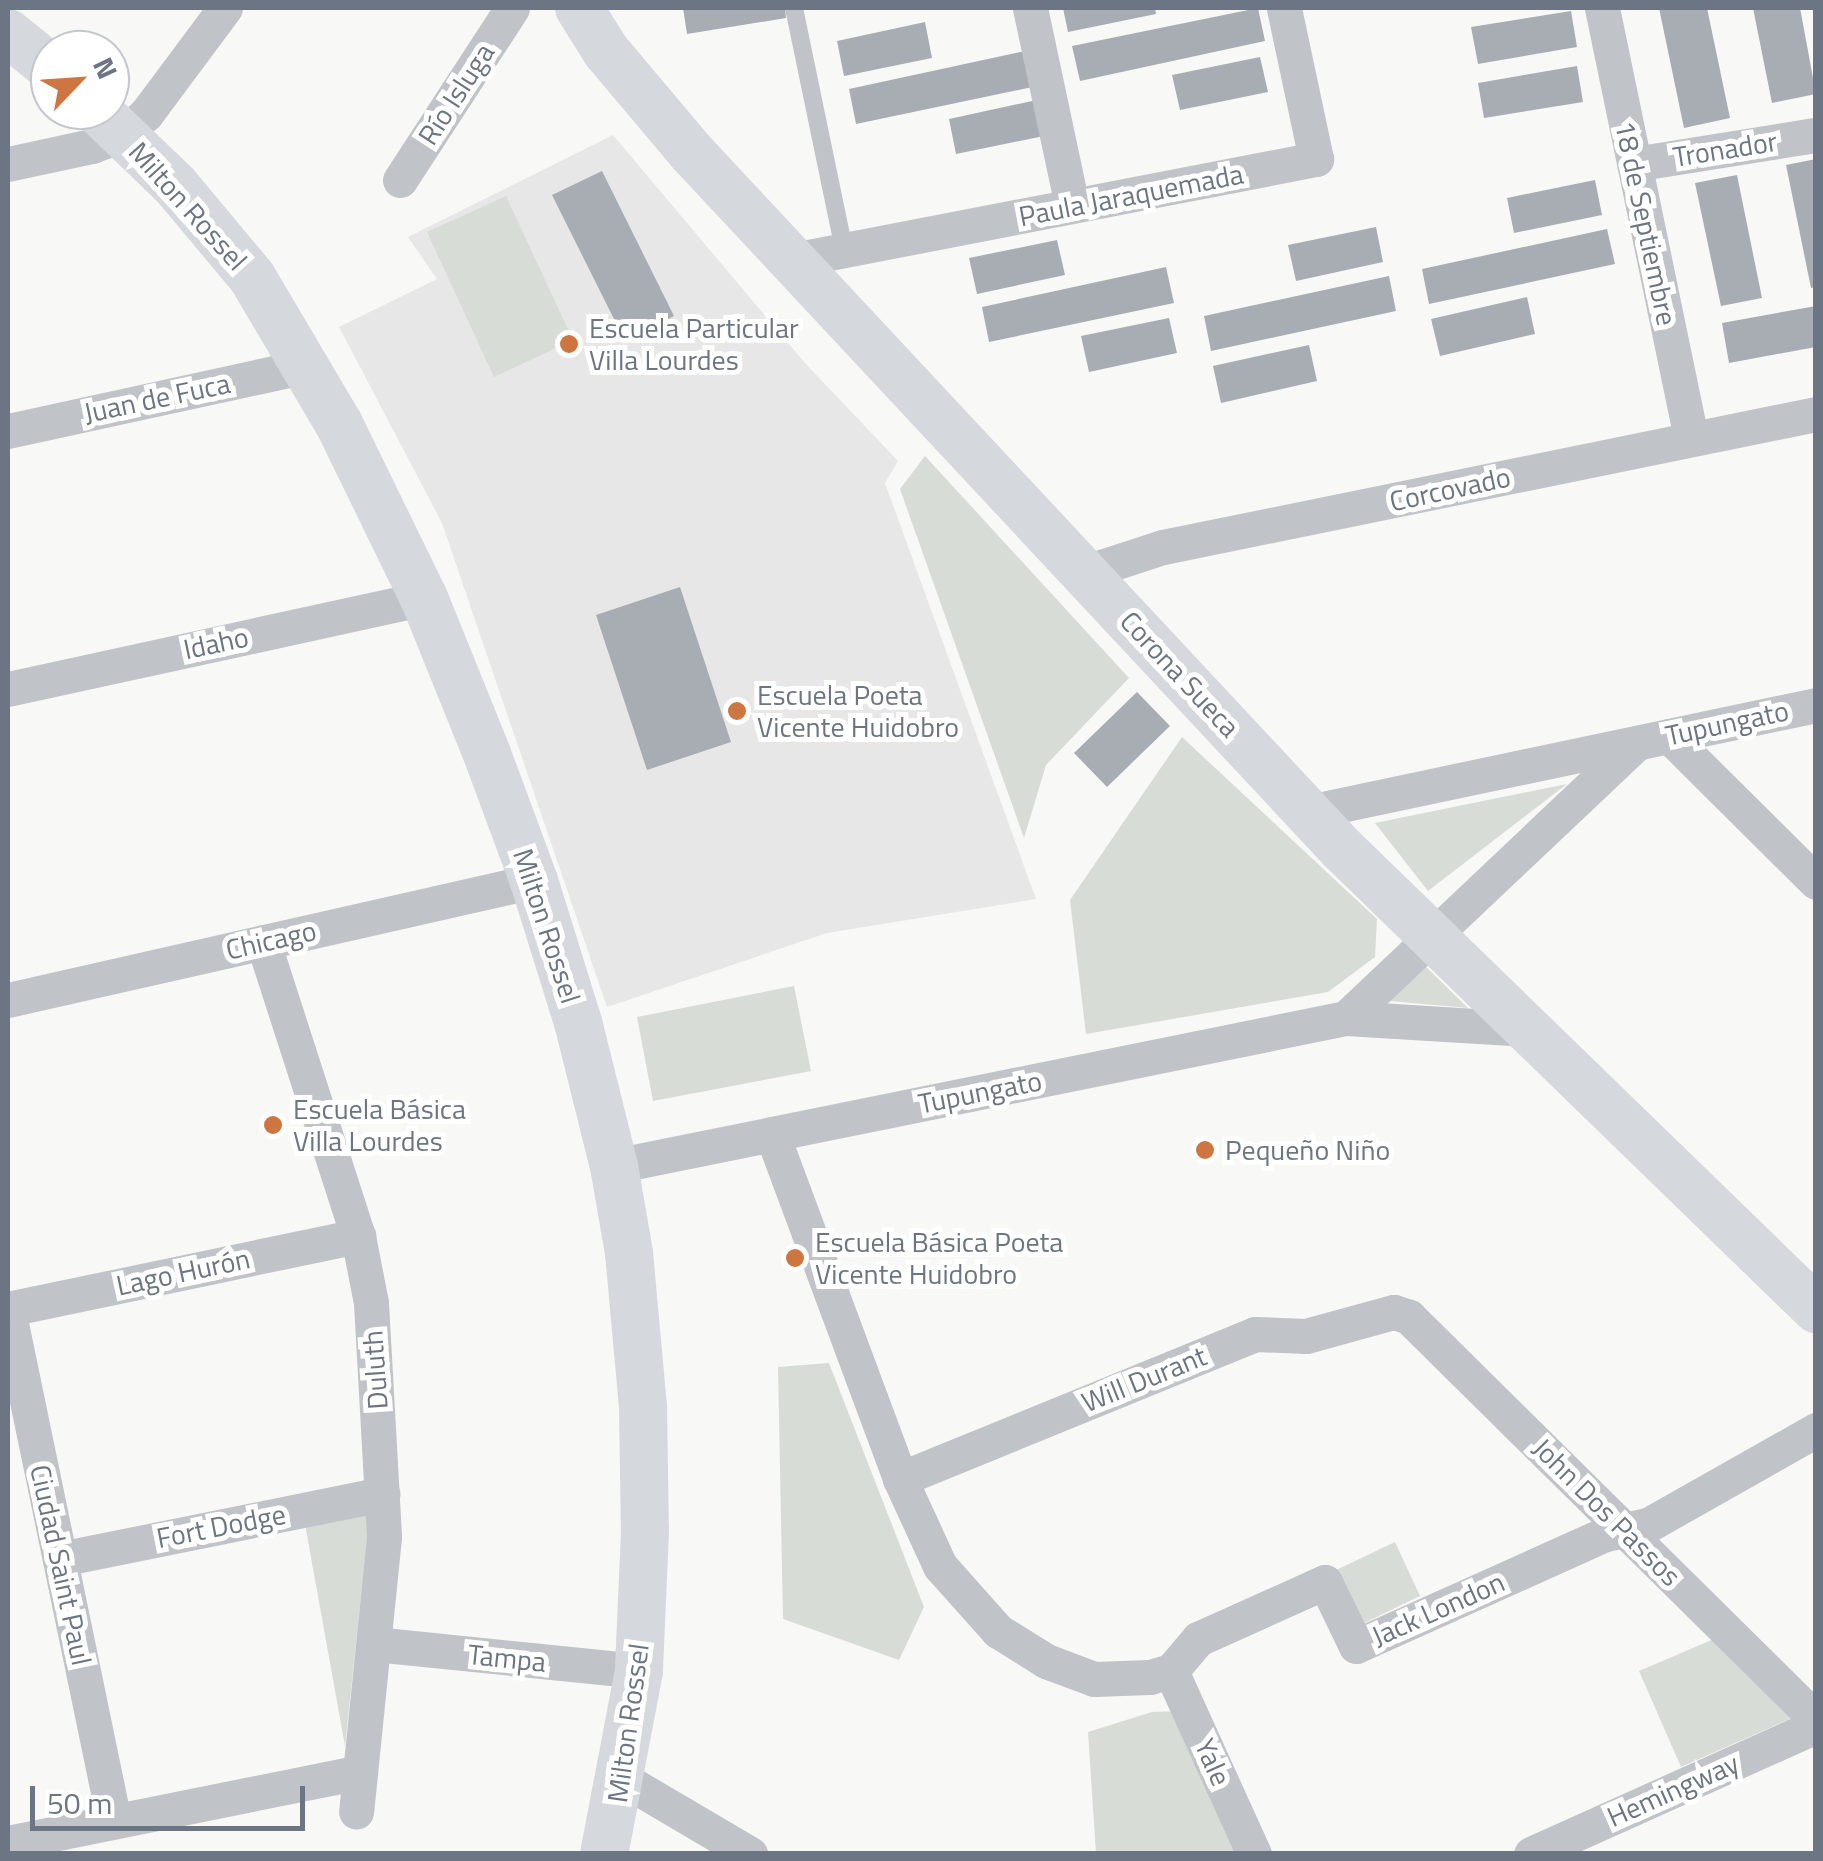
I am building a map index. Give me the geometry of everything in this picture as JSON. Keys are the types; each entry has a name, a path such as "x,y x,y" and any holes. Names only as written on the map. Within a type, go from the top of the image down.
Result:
{"street":[{"path":"130,118 146,114 225,8"},
{"name":"Río Isluga","path":"400,180 512,8"},
{"name":"Corona Sueca","path":"578,8 639,92 1308,812 1428,936 1816,1309"},
{"path":"1030,8 1072,206"},
{"name":"Paula Jaraquemada","path":"792,260 1316,159 1284,8"},
{"name":"18 de Septiembre","path":"1602,8 1691,439"},
{"path":"8,33 30,51"},
{"path":"8,164 92,146 104,130"},
{"name":"Milton Rossel","path":"118,130 233,253 282,320 370,484 424,598 534,881 578,1022 614,1166 629,1253 643,1408 645,1531 639,1671 622,1778 604,1854"},
{"name":"Tronador","path":"1634,164 1816,135"},
{"name":"Juan de Fuca","path":"8,431 307,366"},
{"name":"Corcovado","path":"1086,572 1162,548 1816,414"},
{"name":"Idaho","path":"8,689 424,598"},
{"name":"Tupungato","path":"1308,812 1816,705"},
{"path":"1654,739 1813,876"},
{"name":"Tupungato","path":"1346,1018 1428,936 1654,739"},
{"name":"Chicago","path":"8,1000 534,881"},
{"name":"Duluth","path":"263,942 358,1236 371,1304 384,1494 374,1644 356,1812"},
{"name":"Tupungato","path":"614,1166 1346,1018 1524,1029"},
{"path":"772,1134 900,1479 940,1566 978,1613 1023,1649 1094,1679 1150,1678 1171,1671"},
{"name":"Lago Hurón","path":"8,1308 358,1236"},
{"name":"Ciudad Saint Paul","path":"8,1308 114,1821"},
{"name":"Will Durant","path":"900,1479 1255,1334 1315,1334 1394,1312"},
{"name":"John Dos Passos","path":"1394,1312 1408,1317 1816,1723"},
{"name":"Jack London","path":"1171,1671 1198,1639 1325,1582 1356,1646 1604,1534 1648,1524 1816,1430"},
{"name":"Fort Dodge","path":"60,1559 384,1494"},
{"name":"Tampa","path":"374,1644 639,1671"},
{"name":"Yale","path":"1171,1671 1254,1854"},
{"name":"Hemingway","path":"1530,1854 1816,1723"},
{"path":"8,1843 360,1772"},
{"path":"622,1778 750,1854"}],"lane":[{"path":"794,8 844,250"}],"shaded area":[{"name":"Escuela Poeta Vicente Huidobro","path":"613,135 804,362 898,461 885,483 1036,899 827,933 607,1007 442,523 339,327 437,279 408,237"},
{"path":"506,196 573,340 494,377 427,232"},
{"path":"925,456 1129,678 1046,765 1024,838 900,489"},
{"path":"1182,737 1377,919 1375,957 1328,992 1086,1034 1070,900"},
{"path":"1567,784 1428,891 1375,823"},
{"path":"1424,965 1468,1008 1389,1001"},
{"path":"794,986 811,1071 653,1101 637,1017"},
{"path":"829,1363 924,1607 899,1660 783,1619 778,1367"},
{"path":"370,1512 345,1746 305,1524"},
{"path":"1395,1542 1420,1596 1360,1625 1334,1571"},
{"path":"1714,1639 1794,1717 1681,1767 1639,1671"},
{"path":"1180,1711 1236,1853 1096,1853 1088,1732 1152,1712"}],"building":[{"path":"683,8 785,8 786,18 687,34"},
{"path":"1063,8 1155,8 1156,14 1068,32"},
{"path":"1258,8 1265,41 1080,81 1072,46"},
{"path":"1659,8 1707,8 1730,118 1684,128"},
{"path":"1753,8 1800,8 1816,94 1772,103"},
{"path":"1571,11 1577,47 1478,64 1471,27"},
{"path":"925,22 932,58 844,76 837,41"},
{"path":"1034,49 1042,85 856,124 849,89"},
{"path":"1260,57 1268,92 1180,110 1172,75"},
{"path":"1577,66 1583,102 1484,118 1478,83"},
{"path":"1037,100 1044,136 956,154 949,119"},
{"path":"1816,159 1816,287 1811,288 1786,165"},
{"path":"602,171 674,316 625,341 552,195"},
{"path":"1737,175 1762,298 1721,306 1695,183"},
{"path":"1595,180 1602,215 1514,233 1507,198"},
{"path":"1376,227 1383,262 1296,281 1288,245"},
{"path":"1607,229 1615,264 1429,304 1422,269"},
{"path":"1057,240 1065,275 977,294 969,258"},
{"path":"1166,267 1174,303 989,342 982,307"},
{"path":"1389,276 1396,311 1211,351 1204,316"},
{"path":"1527,297 1535,334 1440,356 1431,319"},
{"path":"1816,306 1816,347 1729,363 1722,323"},
{"path":"1169,318 1177,353 1089,372 1081,336"},
{"path":"1309,345 1317,381 1221,403 1213,366"},
{"path":"680,587 731,742 647,770 596,615"},
{"path":"1137,692 1170,726 1107,787 1074,753"}],"place":[{"name":"Escuela Particular Villa Lourdes","path":"569,344"},
{"name":"Escuela Poeta Vicente Huidobro","path":"737,711"},
{"name":"Escuela Básica Villa Lourdes","path":"273,1125"},
{"name":"Pequeño Niño","path":"1205,1150"},
{"name":"Escuela Básica Poeta Vicente Huidobro","path":"795,1258"}]}
